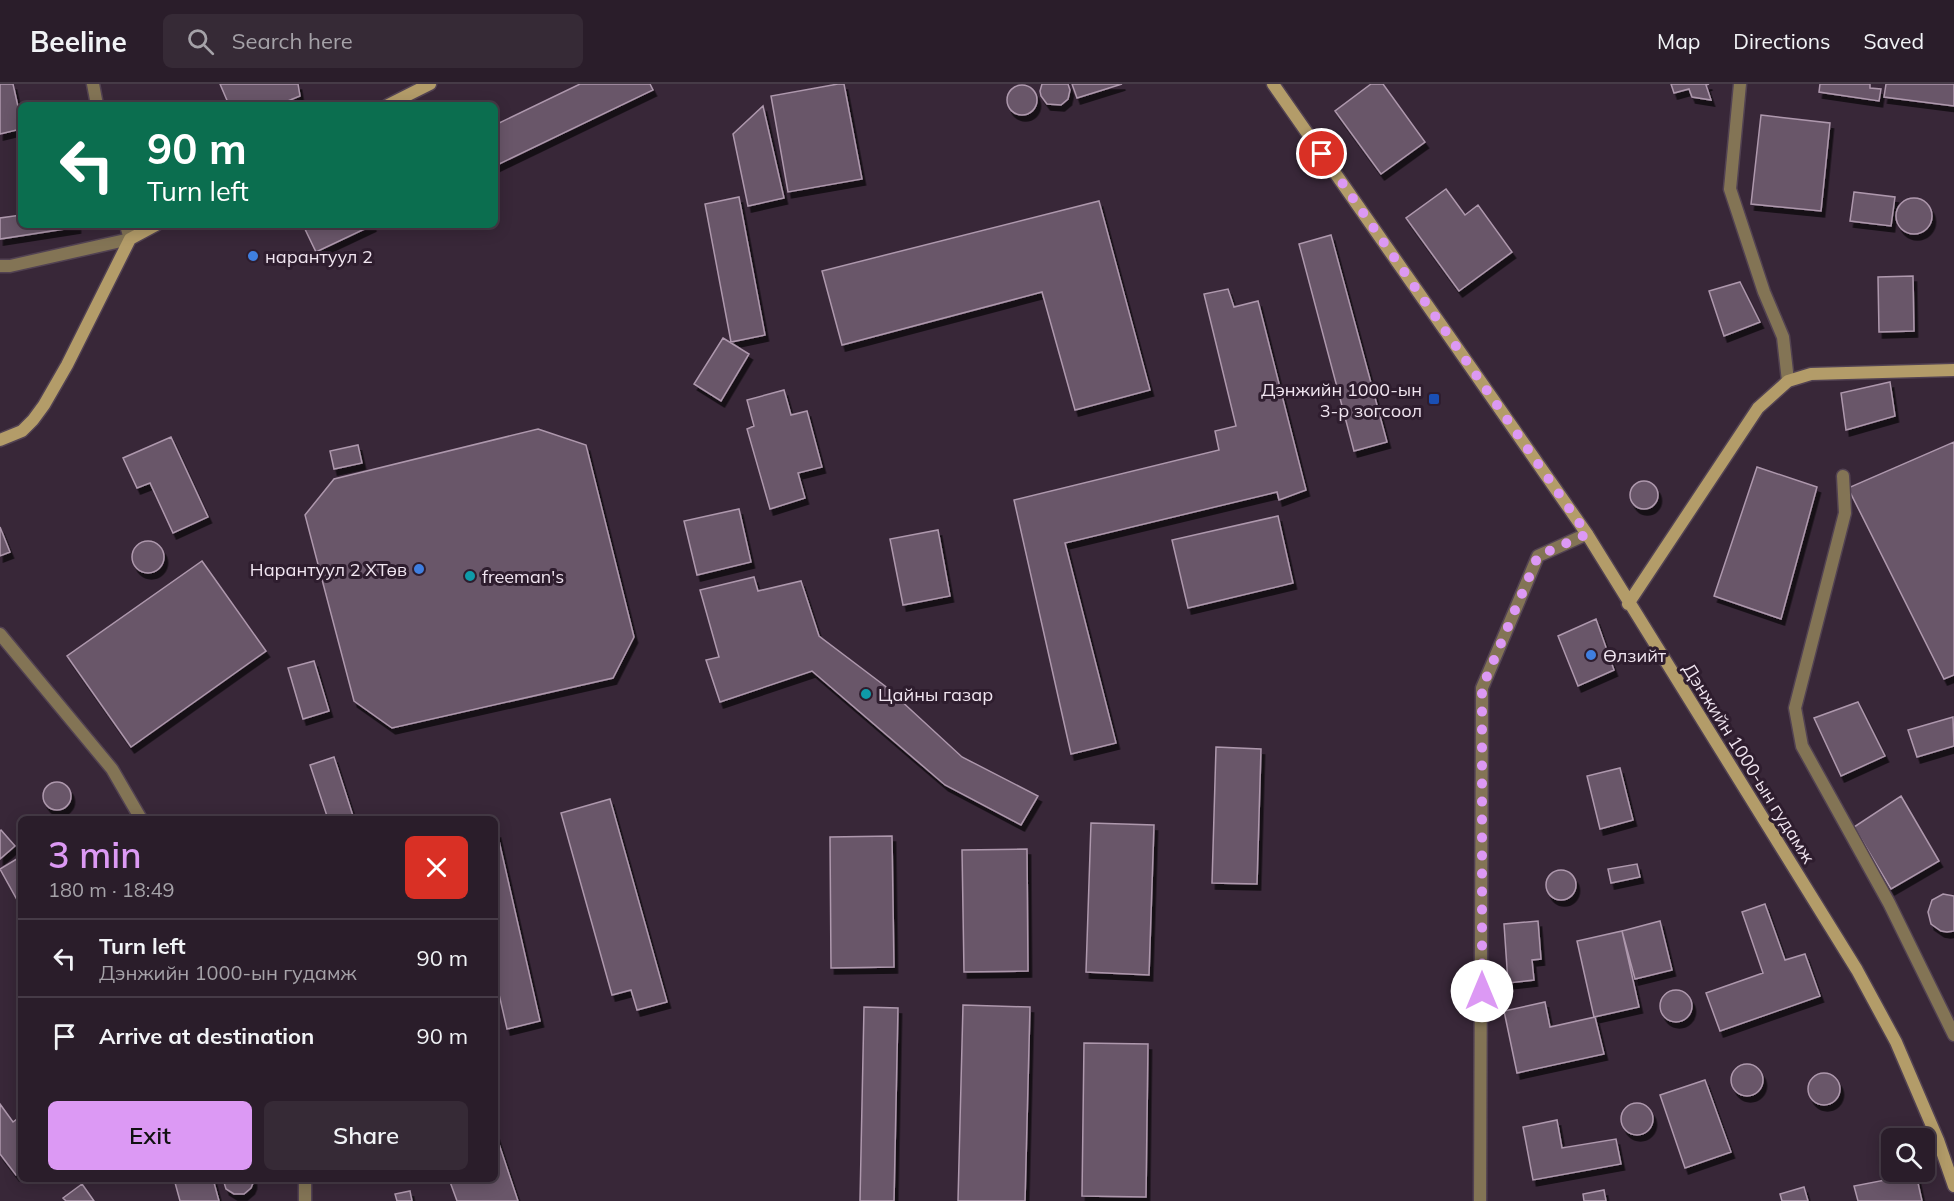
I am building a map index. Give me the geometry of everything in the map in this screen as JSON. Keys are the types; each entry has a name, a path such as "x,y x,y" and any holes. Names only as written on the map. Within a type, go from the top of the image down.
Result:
{"main road":[{"path":"394,102 430,84"},
{"name":"Дэнжийн 1000-ын гудамж","path":"1273,84 1587,534 1628,604 1857,970 1896,1042 1938,1140 1954,1186"},
{"path":"0,440 22,431 44,405 130,239 150,228"},
{"path":"1628,604 1758,408 1788,381 1811,374 1954,370"}],"street":[{"path":"93,84 96,102"},
{"path":"1740,84 1730,189 1764,292 1783,337 1788,381"},
{"path":"0,266 10,266 130,239 127,228"},
{"path":"1843,476 1845,513 1795,708 1802,746 1889,903 1954,1035"},
{"path":"1480,1201 1482,688 1538,556 1587,534"},
{"path":"0,633 112,770 139,816"},
{"path":"305,1182 305,1201"}],"building":[{"path":"0,84 13,84 18,106 18,130 0,134"},
{"path":"220,84 298,84 300,96 285,102 228,102"},
{"path":"580,84 650,84 653,90 498,165 498,124"},
{"path":"844,84 862,179 788,192 771,96"},
{"path":"1042,84 1068,84 1070,90 1068,99 1061,105 1047,104 1041,96"},
{"path":"1072,84 1122,84 1077,98"},
{"path":"1371,84 1383,84 1425,142 1381,174 1335,111"},
{"path":"1671,84 1709,84 1706,85 1711,100 1692,97 1689,89 1674,93"},
{"path":"1820,84 1870,84 1870,88 1881,89 1879,101 1819,92"},
{"path":"1886,84 1954,84 1954,106 1884,97"},
{"path":"1022,85 1033,89 1037,100 1033,111 1022,115 1011,111 1007,100 1011,89"},
{"path":"763,106 784,198 748,206 733,134"},
{"path":"1761,115 1830,123 1821,211 1751,204"},
{"path":"1446,189 1465,215 1478,205 1512,252 1459,291 1406,218"},
{"path":"1854,192 1895,197 1891,226 1850,221"},
{"path":"739,197 765,335 731,342 705,204"},
{"path":"1914,198 1926,204 1932,216 1926,228 1914,234 1902,228 1896,216 1902,204"},
{"path":"1099,201 1150,390 1075,410 1042,292 842,345 822,271"},
{"path":"18,215 18,228 71,228 0,239 0,218"},
{"path":"304,228 367,228 316,252"},
{"path":"1331,235 1387,442 1354,451 1299,244"},
{"path":"1913,276 1914,331 1879,332 1878,277"},
{"path":"1740,282 1760,322 1724,336 1709,291"},
{"path":"1228,289 1234,307 1258,301 1306,490 1279,500 1277,492 1065,543 1116,743 1071,754 1014,500 1219,450 1215,431 1236,426 1204,294"},
{"path":"723,338 749,354 721,401 694,384"},
{"path":"1890,382 1895,416 1846,430 1841,393"},
{"path":"784,390 791,415 807,411 822,467 798,473 805,498 770,509 747,429 754,426 747,400"},
{"name":"freeman's","path":"538,429 586,445 634,637 613,678 392,728 354,701 305,515 334,479"},
{"path":"171,437 208,517 173,533 150,483 137,488 123,458"},
{"path":"1954,442 1954,675 1944,679 1848,488"},
{"path":"358,445 362,463 334,469 330,451"},
{"path":"1757,467 1817,487 1781,619 1714,596"},
{"path":"1644,481 1654,485 1658,495 1654,505 1644,509 1634,505 1630,495 1634,485"},
{"path":"739,509 751,562 697,575 684,521"},
{"path":"1278,516 1293,583 1188,608 1172,540"},
{"path":"0,527 10,552 0,556"},
{"path":"938,530 950,596 903,605 890,539"},
{"path":"148,541 159,546 164,557 159,568 148,573 137,568 132,557 137,546"},
{"path":"202,561 266,651 131,747 67,656"},
{"name":"Цайны газар","path":"754,577 758,591 801,581 819,636 885,686 962,757 1038,796 1021,825 945,785 812,671 720,702 706,660 719,657 700,590"},
{"path":"1596,619 1614,670 1578,686 1558,636"},
{"path":"314,661 329,711 303,719 288,668"},
{"path":"1858,702 1885,756 1841,776 1814,718"},
{"path":"1953,717 1954,746 1917,757 1908,730"},
{"path":"1216,747 1261,749 1257,884 1212,883"},
{"path":"334,757 353,816 327,816 310,765"},
{"path":"1620,768 1633,820 1600,829 1587,776"},
{"path":"57,782 67,786 71,796 67,806 57,810 47,806 43,796 47,786"},
{"path":"1901,796 1939,861 1891,889 1854,827"},
{"path":"610,799 667,1002 637,1010 631,990 612,995 561,813"},
{"path":"1091,823 1154,825 1149,975 1086,972"},
{"path":"0,831 15,846 0,859"},
{"path":"498,836 540,1021 507,1029 498,990"},
{"path":"892,836 894,967 831,968 830,837"},
{"path":"1027,849 1028,971 964,972 962,850"},
{"path":"18,858 18,902 0,869"},
{"path":"1637,864 1640,877 1611,883 1608,869"},
{"path":"1561,870 1572,874 1576,885 1572,896 1561,900 1550,896 1546,885 1550,874"},
{"path":"1943,894 1954,896 1954,931 1941,931 1931,924 1928,912 1932,900"},
{"path":"1765,904 1785,960 1805,954 1820,996 1720,1031 1706,993 1763,973 1742,912"},
{"path":"1538,921 1541,959 1532,960 1534,980 1508,983 1504,924"},
{"path":"1660,921 1672,970 1635,979 1622,931"},
{"path":"1622,931 1639,1007 1594,1017 1577,941"},
{"path":"1676,990 1688,994 1692,1006 1688,1018 1676,1022 1664,1018 1660,1006 1664,994"},
{"path":"1545,1002 1550,1027 1595,1017 1604,1054 1517,1073 1504,1011"},
{"path":"963,1005 1030,1007 1025,1201 958,1201"},
{"path":"864,1007 898,1008 894,1201 860,1201"},
{"path":"1084,1043 1148,1044 1146,1197 1082,1196"},
{"path":"1747,1064 1759,1068 1763,1080 1759,1092 1747,1096 1735,1092 1731,1080 1735,1068"},
{"path":"1824,1073 1836,1077 1840,1089 1836,1101 1824,1105 1812,1101 1808,1089 1812,1077"},
{"path":"1705,1080 1731,1152 1685,1168 1660,1095"},
{"path":"1637,1103 1649,1107 1653,1119 1649,1131 1637,1135 1625,1131 1621,1119 1625,1107"},
{"path":"0,1104 13,1122 18,1118 18,1173 16,1175 0,1154"},
{"path":"1557,1120 1562,1148 1616,1139 1621,1164 1533,1180 1523,1127"},
{"path":"498,1141 518,1201 457,1201 450,1182 498,1182"},
{"path":"1881,1181 1918,1182 1922,1201 1858,1201 1854,1186"},
{"path":"175,1182 214,1182 219,1201 180,1201"},
{"path":"224,1182 253,1182 251,1188 244,1194 234,1194 226,1189"},
{"path":"82,1184 94,1201 66,1201 63,1198"},
{"path":"1804,1187 1808,1201 1782,1201 1780,1194"},
{"path":"1604,1190 1606,1201 1584,1201 1583,1194"},
{"path":"410,1191 412,1201 397,1201 395,1194"}],"place":[{"name":"нарантуул 2","path":"253,256"},
{"name":"Дэнжийн 1000-ын 3-р зогсоол","path":"1434,399"},
{"name":"Нарантуул 2 ХТөв","path":"419,569"},
{"name":"freeman's","path":"470,576"},
{"name":"Өлзийт","path":"1591,655"},
{"name":"Цайны газар","path":"866,694"}],"route":[{"path":"1322,154 1587,534 1538,556 1482,688 1482,991"}]}
